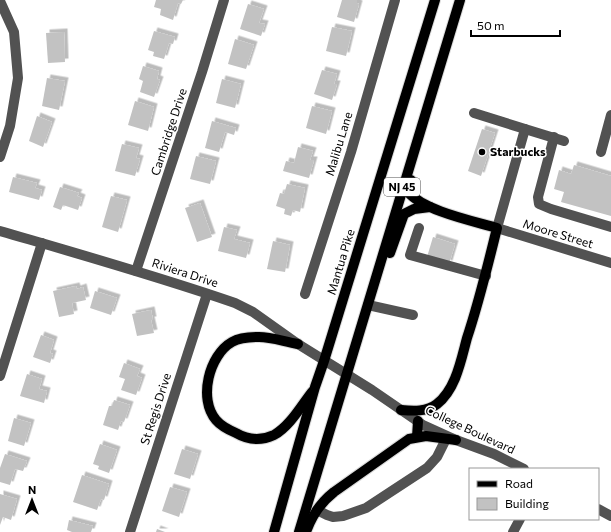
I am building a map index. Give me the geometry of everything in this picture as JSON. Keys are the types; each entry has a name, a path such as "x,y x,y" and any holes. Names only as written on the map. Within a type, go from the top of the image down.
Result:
{"main road":[{"name":"Mantua Pike","path":"274,532 315,387 435,0"},
{"name":"NJ 45","path":"299,532 346,374 373,290 398,200 460,0"},
{"path":"402,410 417,411 432,408 438,404 451,386 458,368 486,276 497,228 430,207 408,192 432,109 429,100"},
{"path":"373,290 382,275 403,216 412,210 430,207"},
{"path":"298,344 260,337 246,338 233,342 220,352 212,365 208,379 207,393 209,406 215,419 226,428 245,437 259,439 278,432 288,423 315,387"},
{"path":"417,437 418,421"},
{"path":"306,532 311,518 325,499 409,439 426,436 451,439"}],"street":[{"name":"Cambridge Drive","path":"136,271 202,72 224,0"},
{"name":"Malibu Lane","path":"305,294 351,152 395,0"},
{"path":"0,1 14,32 18,78 10,126 0,157"},
{"path":"474,113 564,141"},
{"path":"602,152 611,115"},
{"path":"497,228 525,129"},
{"path":"554,138 538,197 539,204 611,227"},
{"path":"419,228 410,255 486,276"},
{"name":"Moore Street","path":"497,228 611,263"},
{"name":"Riviera Drive","path":"0,230 136,271 235,304 253,312 298,344 346,374"},
{"path":"0,376 42,243"},
{"name":"St Regis Drive","path":"130,532 207,294"},
{"path":"368,305 413,315"},
{"name":"College Boulevard","path":"346,374 418,421 451,439 481,448 522,468"},
{"path":"317,510 327,516 333,517 343,516 366,508 427,468 451,439"},
{"path":"599,510 611,516"},
{"path":"513,532 519,520"}],"building":[{"path":"156,0 183,0 181,4 178,3 173,20 160,15 161,9 154,7"},
{"path":"342,0 357,0 357,3 359,4 354,22 337,17"},
{"path":"248,4 264,9 259,23 265,24 261,36 240,29"},
{"path":"332,27 352,31 346,56 326,51"},
{"path":"154,31 175,37 173,44 169,43 164,59 153,56 154,52 148,50"},
{"path":"64,32 65,62 48,63 46,33"},
{"path":"235,39 254,45 246,69 228,64"},
{"path":"143,66 159,71 157,79 160,80 154,97 140,92 143,81 139,79"},
{"path":"322,70 337,74 334,84 337,84 332,100 314,94"},
{"path":"47,78 65,81 59,110 42,106"},
{"path":"222,79 241,84 235,108 216,103"},
{"path":"135,101 154,107 148,131 128,125"},
{"path":"312,106 332,111 326,134 306,128"},
{"path":"37,116 52,122 43,147 29,141"},
{"path":"212,121 236,128 234,135 225,132 219,152 205,148"},
{"name":"Starbucks","path":"482,129 495,133 481,176 468,171"},
{"path":"122,144 139,148 136,158 140,159 135,176 115,171"},
{"path":"298,147 313,151 310,160 314,160 309,178 283,171 286,161 294,163"},
{"path":"196,156 216,161 210,184 190,179"},
{"path":"574,165 611,176 611,216 561,202 564,192 554,189 559,170 571,174"},
{"path":"13,177 37,183 35,188 42,190 39,200 9,192"},
{"path":"287,184 305,188 300,212 293,210 291,216 284,214 285,209 276,206 280,193 284,194"},
{"path":"60,187 79,193 77,196 82,198 78,210 63,205 61,210 53,207"},
{"path":"111,196 127,200 118,232 102,227"},
{"path":"200,203 212,237 197,242 185,208"},
{"path":"224,227 237,230 234,239 250,243 246,258 218,251"},
{"path":"433,237 455,244 449,264 427,257"},
{"path":"273,241 290,245 285,272 267,269"},
{"path":"76,286 77,289 83,287 86,300 72,303 74,314 59,317 53,291"},
{"path":"95,291 117,298 111,315 90,308"},
{"path":"151,310 153,320 151,320 154,333 137,336 132,314"},
{"path":"41,335 54,340 50,353 53,354 50,363 33,357"},
{"path":"124,363 140,369 137,376 142,378 136,395 121,390 125,379 119,377"},
{"path":"27,374 42,379 39,389 47,391 44,403 20,396"},
{"path":"114,400 130,405 124,422 121,421 118,430 103,425 109,406 112,406"},
{"path":"14,418 31,423 24,446 8,441"},
{"path":"100,444 117,450 109,473 98,469 99,466 93,464"},
{"path":"182,449 198,454 190,479 174,474"},
{"path":"5,454 27,461 23,471 15,469 10,485 0,482 0,468"},
{"path":"82,475 109,484 104,500 101,499 97,510 73,502"},
{"path":"170,487 187,492 179,517 162,511"},
{"path":"0,494 17,499 11,520 3,517 0,525"},
{"path":"69,520 93,526 91,532 72,532 67,530"},
{"path":"157,529 165,532 156,532"}],"place":[{"name":"Starbucks","path":"482,152"}]}
